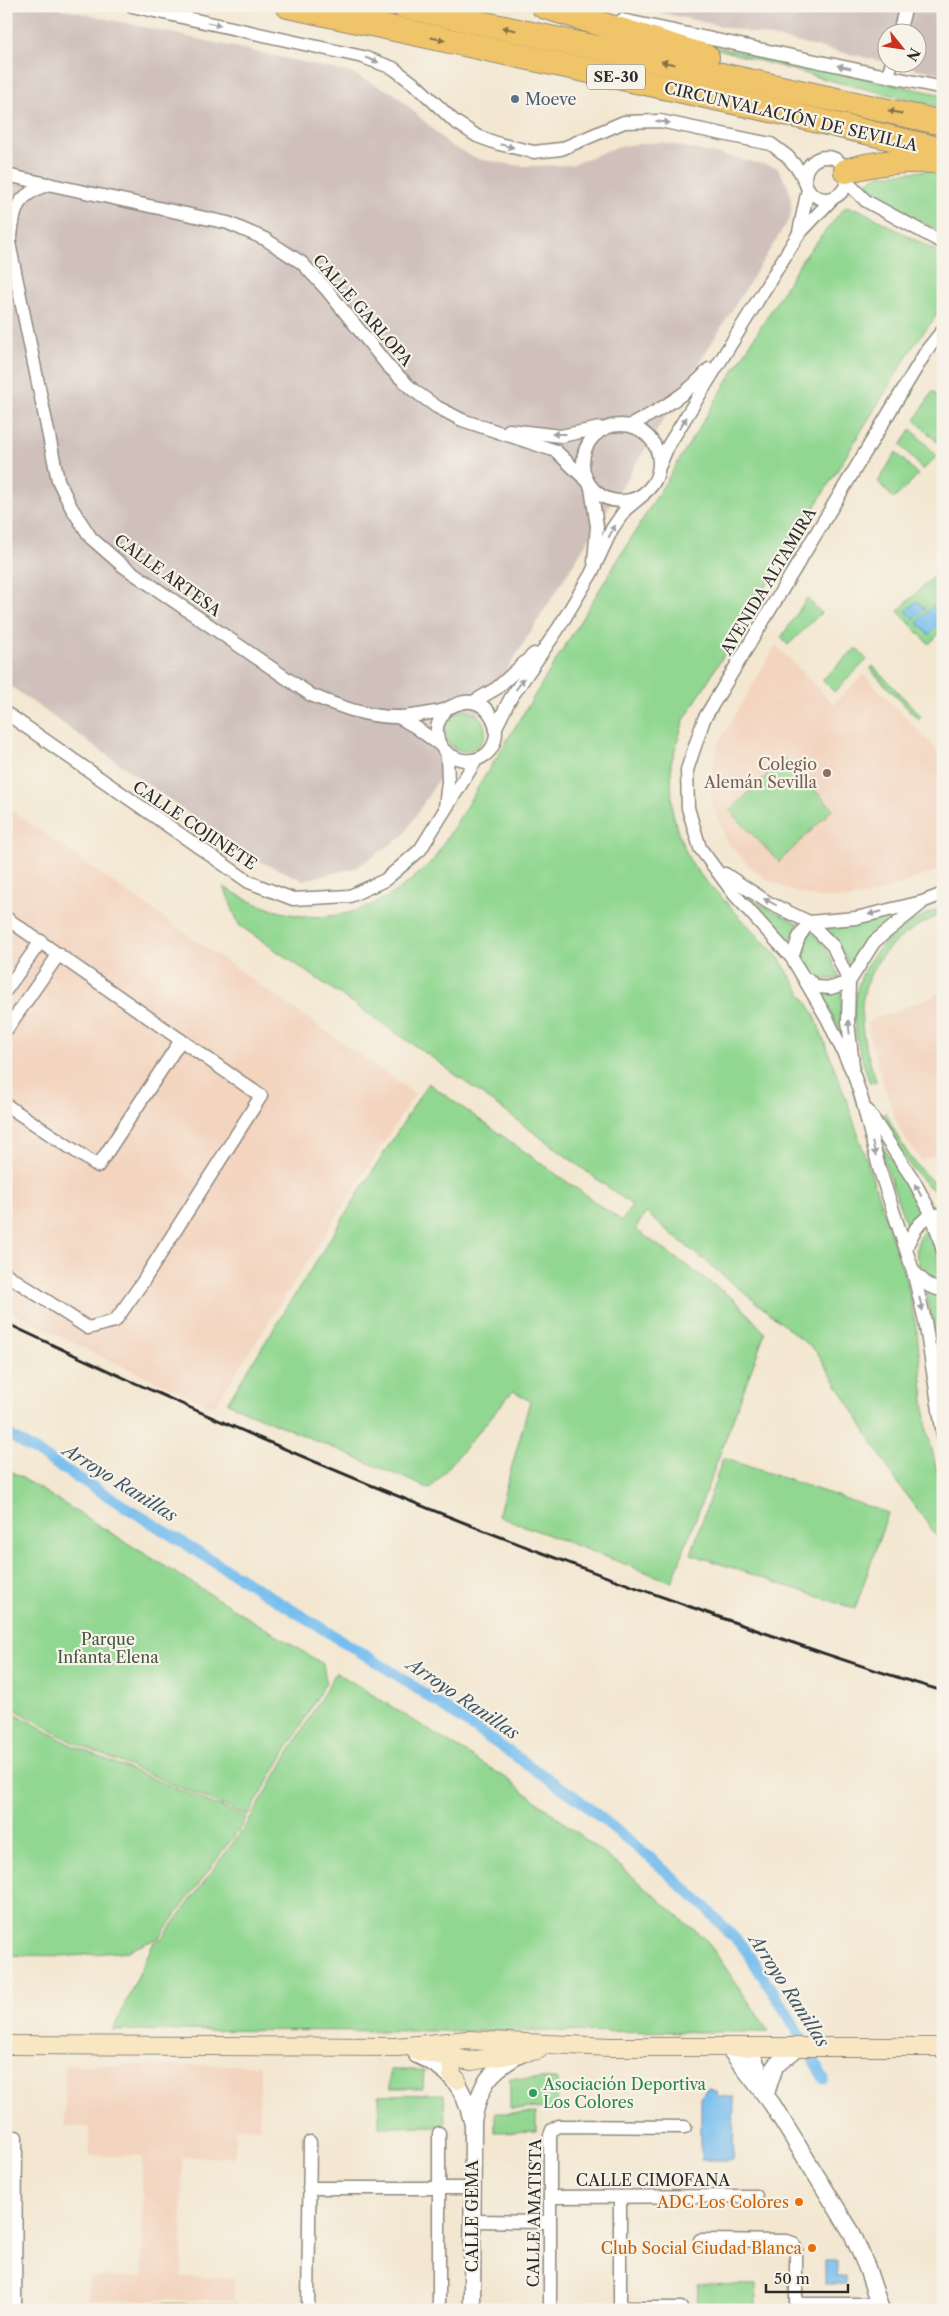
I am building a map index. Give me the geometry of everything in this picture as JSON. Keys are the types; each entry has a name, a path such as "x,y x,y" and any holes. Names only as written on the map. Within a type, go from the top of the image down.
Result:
{"highway":[{"name":"CIRCUNVALACIÓN DE SEVILLA","path":"288,6 780,112 943,150"},
{"name":"CIRCUNVALACIÓN DE SEVILLA","path":"403,6 943,123"},
{"path":"544,6 847,101"},
{"path":"846,177 871,164 904,159 943,161"}],"main road":[{"path":"6,2045 397,2046 468,2040 558,2046 943,2047"},
{"path":"397,2046 471,2061 492,2060 558,2046"},
{"path":"451,2058 454,2078"}],"street":[{"path":"132,6 363,57 393,68 418,87 454,122 477,136 499,144 534,152 561,149 624,122 660,120 771,144 788,156 799,170 806,185 817,198 835,197 866,201 943,243"},
{"path":"558,6 943,88"},
{"path":"902,22 906,6"},
{"path":"888,76 889,72"},
{"path":"798,235 808,168 813,162 822,158 836,160 846,177 866,201"},
{"name":"CALLE GARLOPA","path":"6,175 228,223 265,239 302,263 327,290 388,366 413,390 437,407 462,420 556,451 588,483"},
{"path":"558,629 497,688 473,702 458,703 445,711 437,728 444,750 461,761 476,760 487,753 495,741 496,726 510,698 558,629 591,574 612,529 625,510 653,485 668,446 798,235 835,197 846,177"},
{"name":"CALLE ARTESA","path":"50,184 31,190 14,211 8,234 58,480 71,507 91,538 123,566 311,695 339,707 398,718 445,711"},
{"name":"AVENIDA ALTAMIRA","path":"854,1075 805,978 792,958 734,894 700,848 688,808 688,770 704,718 927,350 943,330"},
{"path":"591,574 597,526 582,459 592,437 607,426 632,425 659,410 697,383 735,339"},
{"path":"632,425 653,441 660,465"},
{"name":"CALLE GARLOPA","path":"487,428 562,436 607,426"},
{"path":"588,483 607,499 626,501 643,495"},
{"path":"473,702 491,714 496,726"},
{"name":"CALLE COJINETE","path":"6,713 249,882 293,899 350,896 385,880 420,850 476,760"},
{"name":"CALLE ARTESA","path":"398,718 414,726 444,750"},
{"name":"CALLE COJINETE","path":"444,750 448,782 444,812"},
{"name":"AVENIDA ALTAMIRA","path":"713,865 755,895 809,922 833,946 849,982 848,1020 854,1075 879,1168 913,1271 925,1321 943,1435"},
{"path":"792,958 799,937 809,922 856,918 922,902 943,894"},
{"path":"805,978 817,988 831,988 849,982 874,942 922,902"},
{"path":"6,918 262,1096 142,1283 115,1321 88,1328 6,1274"},
{"path":"6,990 41,942"},
{"path":"6,1030 59,954"},
{"path":"6,1105 98,1166 181,1040"},
{"name":"AVENIDA ALTAMIRA","path":"862,1102 937,1215 943,1251"},
{"path":"906,1248 916,1227 937,1215"},
{"path":"913,1271 929,1286 943,1291"},
{"name":"AVENIDA ALTAMIRA","path":"938,1411 939,1356 943,1329"},
{"path":"451,2058 468,2040 486,2049 492,2060"},
{"name":"CALLE GEMA","path":"397,2046 441,2066 454,2078 468,2104 472,2121 472,2310"},
{"path":"728,2047 744,2070 770,2097"},
{"path":"744,2070 749,2047"},
{"path":"700,2240 786,2240 793,2243 796,2249 796,2307 880,2307 852,2234 770,2097 749,2047"},
{"path":"770,2097 775,2066 798,2048"},
{"path":"454,2078 472,2086 480,2084 508,2061 524,2053"},
{"name":"CALLE GEMA","path":"472,2121 492,2060"},
{"name":"CALLE AMATISTA","path":"550,2310 549,2222 550,2135 552,2130 559,2126 685,2127"},
{"path":"439,2132 439,2310"},
{"path":"15,2310 11,2186 16,2137"},
{"path":"308,2310 310,2142"},
{"path":"309,2188 472,2188"},
{"name":"CALLE CIMOFANA","path":"550,2197 756,2196"},
{"path":"620,2197 620,2309 681,2308"},
{"path":"472,2221 549,2222"}],"shaded area":[{"path":"6,6 49,6 351,73 395,94 451,146 478,159 521,166 571,165 619,146 660,142 777,167 788,186 791,199 791,216 403,836 356,868 303,880 250,857 6,683"},
{"path":"630,6 943,6 943,74 926,70 926,22 876,22 876,60"},
{"name":"Colegio Alemán Sevilla","path":"776,645 833,704 864,675 943,756 943,868 877,893 849,899 819,898 792,891 766,879 748,865 727,841 712,804 710,784 718,744"},
{"path":"6,807 415,1094 214,1407 100,1356 6,1309"},
{"path":"943,992 943,1151 921,1160 907,1142 895,1118 870,1039 868,1022"},
{"path":"65,2065 260,2065 259,2128 235,2128 235,2157 182,2157 182,2277 234,2278 234,2300 89,2300 89,2277 142,2277 142,2156 89,2156 89,2127 65,2127"}],"green space":[{"path":"685,40 943,95 943,108 825,79"},
{"path":"943,169 943,233 873,195 866,188 869,180 880,175"},
{"path":"844,208 860,210 943,255 943,307 914,345 684,720 671,763 672,809 677,830 689,859 702,877 779,958 814,1014 848,1104 907,1283 917,1332 927,1430 943,1495 943,1544 900,1487 817,1352 646,1213 635,1229 735,1300 765,1333 672,1582 498,1516 530,1401 513,1391 430,1489 227,1403 428,1083 622,1221 632,1205 437,1061 239,925 224,887 253,902 281,912 309,916 335,915 361,909 386,898 410,881 434,859 802,260"},
{"path":"933,391 943,401 943,448 915,420"},
{"path":"911,429 937,456 923,470 901,445"},
{"path":"896,452 918,475 894,499 878,482"},
{"path":"943,567 943,630 929,644 898,611"},
{"path":"807,598 821,613 788,645 781,638"},
{"path":"856,648 867,660 834,692 822,680"},
{"path":"873,666 921,716 918,719 870,669"},
{"path":"469,711 476,714 482,720 485,731 484,739 476,748 469,751 461,751 454,748 446,739 445,727 448,720 457,712"},
{"path":"784,758 833,809 779,862 730,811"},
{"path":"750,899 799,924 789,942 749,901"},
{"path":"943,907 943,914 907,933 892,945 870,975 864,992 862,1012 864,1039 876,1081 870,1083 857,1041 854,1011 857,990 864,972 874,955 888,940 922,916"},
{"path":"895,913 897,915 878,931 851,970 840,946 823,925"},
{"path":"811,931 826,948 840,978 829,979 819,977 811,973 805,966 801,949 804,940"},
{"path":"841,991 843,1033 841,1034 822,994"},
{"path":"886,1113 909,1155 925,1174 943,1190 943,1198 923,1181 906,1161 892,1139 881,1115"},
{"path":"882,1146 914,1193 924,1213 908,1230 879,1147"},
{"path":"928,1226 930,1227 938,1258 940,1284 924,1273 917,1258 918,1242"},
{"path":"927,1292 942,1297 936,1339 934,1339"},
{"path":"723,1458 888,1513 855,1609 691,1554"},
{"name":"Parque Infanta Elena","path":"6,1468 323,1664 326,1682 248,1816 72,1742 6,1704"},
{"path":"336,1672 509,1780 625,1870 708,1942 769,2032 113,2030 154,1942 163,1938 251,1818"},
{"path":"6,1708 71,1745 247,1818 160,1937 128,1951 72,1956 6,1955"},
{"path":"390,2070 424,2070 423,2088 390,2088"},
{"name":"Asociación Deportiva Los Colores","path":"510,2078 557,2079 557,2109 510,2108"},
{"path":"444,2094 445,2126 379,2127 379,2095"},
{"path":"495,2113 536,2113 536,2131 495,2132"},
{"path":"698,2284 756,2285 756,2310 697,2310"},
{"path":"89,2304 235,2304 235,2310 89,2310"}],"water":[{"path":"941,598 943,621 929,635 917,622"},
{"path":"917,601 925,609 914,619 906,611"},
{"path":"709,2088 717,2092 718,2097 734,2097 733,2160 701,2160 701,2098 705,2090"},
{"path":"825,2260 837,2260 837,2277 846,2277 846,2284 825,2284"}],"waterway":[{"name":"Arroyo Ranillas","path":"6,1433 394,1673 578,1799 654,1861 705,1907 745,1949 791,2020 824,2079"}],"railway":[{"path":"6,1323 259,1438 515,1543 783,1639 943,1691"}],"place":[{"name":"Moeve","path":"515,99"},
{"name":"Colegio Alemán Sevilla","path":"827,773"},
{"name":"Asociación Deportiva Los Colores","path":"533,2093"},
{"name":"ADC Los Colores","path":"799,2202"},
{"name":"Club Social Ciudad Blanca","path":"812,2248"}]}
